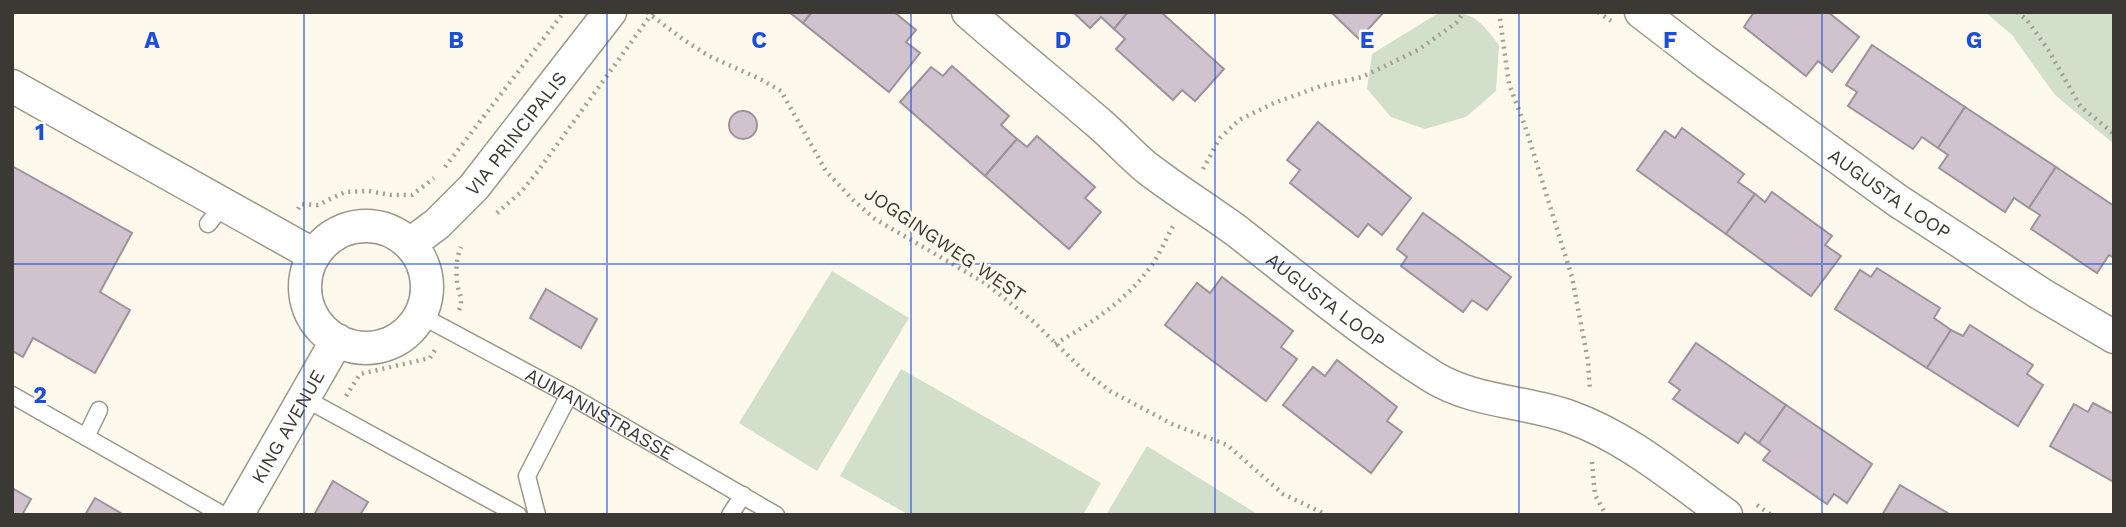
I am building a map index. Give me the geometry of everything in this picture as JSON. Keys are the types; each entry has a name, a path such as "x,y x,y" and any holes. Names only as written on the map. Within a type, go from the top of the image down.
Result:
{"street":[{"name":"VIA PRINCIPALIS","path":"410,244 437,224 474,187 610,12"},
{"name":"AUGUSTA LOOP","path":"968,12 1144,165 1436,379 1466,392 1569,416 1738,508"},
{"name":"AUGUSTA LOOP","path":"1641,12 1898,201 2041,295 2114,337"},
{"path":"12,86 216,214 282,237 314,255"},
{"path":"359,226 378,227 395,233 410,244 421,259 427,297 420,315 409,330 393,341 375,347 355,347 337,340 322,328 311,312 306,293 307,273 314,255 326,241 341,231 359,226"},
{"name":"KING AVENUE","path":"237,515 337,340"}],"lane":[{"name":"AUMANNSTRASSE","path":"420,315 569,395 776,515"},
{"path":"12,395 223,515"},
{"path":"537,515 527,476 569,395"},
{"path":"304,398 518,515"},
{"path":"86,437 99,410"},
{"path":"730,515 743,495"}],"path":[{"path":"282,237 301,204 318,205 345,192 412,195 441,173 564,12"},
{"path":"1055,344 1095,321 1128,293 1153,264 1220,138 1239,120 1274,103 1321,86 1362,77 1418,50 1456,23 1464,12"},
{"path":"1499,12 1509,84 1525,126 1572,277 1588,361 1595,495 1606,515"},
{"path":"2017,12 2049,51 2081,106 2114,134"},
{"path":"495,215 521,192 538,171 650,13"},
{"name":"JOGGINGWEG WEST","path":"650,13 709,56 781,91 826,171 875,219 985,283 1034,322 1084,372 1110,391 1172,424 1227,445 1283,494 1327,515"},
{"path":"335,415 360,374 430,358 450,329 462,303 457,283 457,256 463,241"},
{"path":"1738,508 1770,515"}],"green space":[{"path":"1440,12 1461,14 1475,19 1499,45 1496,91 1466,117 1425,129 1391,117 1367,89 1372,54"},
{"path":"1985,12 2114,12 2114,144 2055,95 2012,35"},
{"path":"832,271 909,318 817,471 739,423"},
{"path":"901,369 1101,483 1083,515 909,515 840,476"},
{"path":"1147,446 1259,515 1106,515"}],"building":[{"path":"789,12 812,12 803,23"},
{"path":"812,12 894,12 916,30 906,42 920,53 889,92 803,23"},
{"path":"1073,12 1128,12 1114,29 1101,17 1090,28"},
{"path":"1128,12 1161,12 1224,69 1195,101 1182,90 1173,100 1116,49 1125,39 1114,29"},
{"path":"1331,12 1384,12 1359,39"},
{"path":"1754,12 1828,12 1859,37 1832,72 1818,61 1806,76 1744,27"},
{"path":"1872,45 1965,107 1938,148 1922,137 1913,149 1848,106 1857,92 1846,85"},
{"path":"952,66 1009,116 1001,125 1017,139 985,176 900,102 931,67 943,76"},
{"path":"1965,107 2056,167 2029,208 2014,198 2005,212 1939,168 1948,155 1938,148"},
{"path":"743,111 753,115 757,125 753,135 743,139 733,135 729,125 733,115"},
{"path":"1318,122 1411,198 1382,235 1368,224 1358,237 1290,183 1300,170 1287,160"},
{"path":"1682,128 1744,174 1738,182 1755,194 1726,234 1637,170 1665,131 1675,138"},
{"path":"1037,136 1095,187 1085,198 1101,212 1069,249 985,176 1017,139 1027,147"},
{"path":"12,166 132,233 100,292 130,310 95,373 33,338 23,357 12,351"},
{"path":"2056,167 2114,206 2114,258 2109,255 2097,273 2031,229 2040,215 2029,208"},
{"path":"1772,192 1832,236 1825,245 1841,256 1811,296 1726,234 1755,194 1765,202"},
{"path":"1423,213 1511,277 1487,310 1472,300 1463,312 1401,266 1407,257 1397,249"},
{"path":"1877,268 1940,308 1934,318 1951,330 1927,368 1835,309 1860,270 1871,277"},
{"path":"1222,277 1293,331 1281,347 1297,359 1266,401 1165,325 1197,283 1210,293"},
{"path":"546,289 597,319 581,348 530,318"},
{"path":"1970,325 2033,365 2027,374 2043,385 2018,426 1927,368 1951,330 1963,336"},
{"path":"1696,343 1786,405 1759,443 1745,433 1738,443 1673,399 1680,390 1669,382"},
{"path":"1337,360 1397,407 1387,421 1402,432 1371,473 1283,405 1313,367 1325,376"},
{"path":"2093,403 2114,414 2114,482 2050,446 2074,404 2088,412"},
{"path":"1786,405 1872,464 1847,503 1834,494 1827,504 1763,460 1770,451 1759,443"},
{"path":"333,481 368,502 360,515 314,515"},
{"path":"1900,485 1951,515 1882,515"},
{"path":"12,488 31,499 22,515 12,515"},
{"path":"95,498 124,515 85,515"}]}
